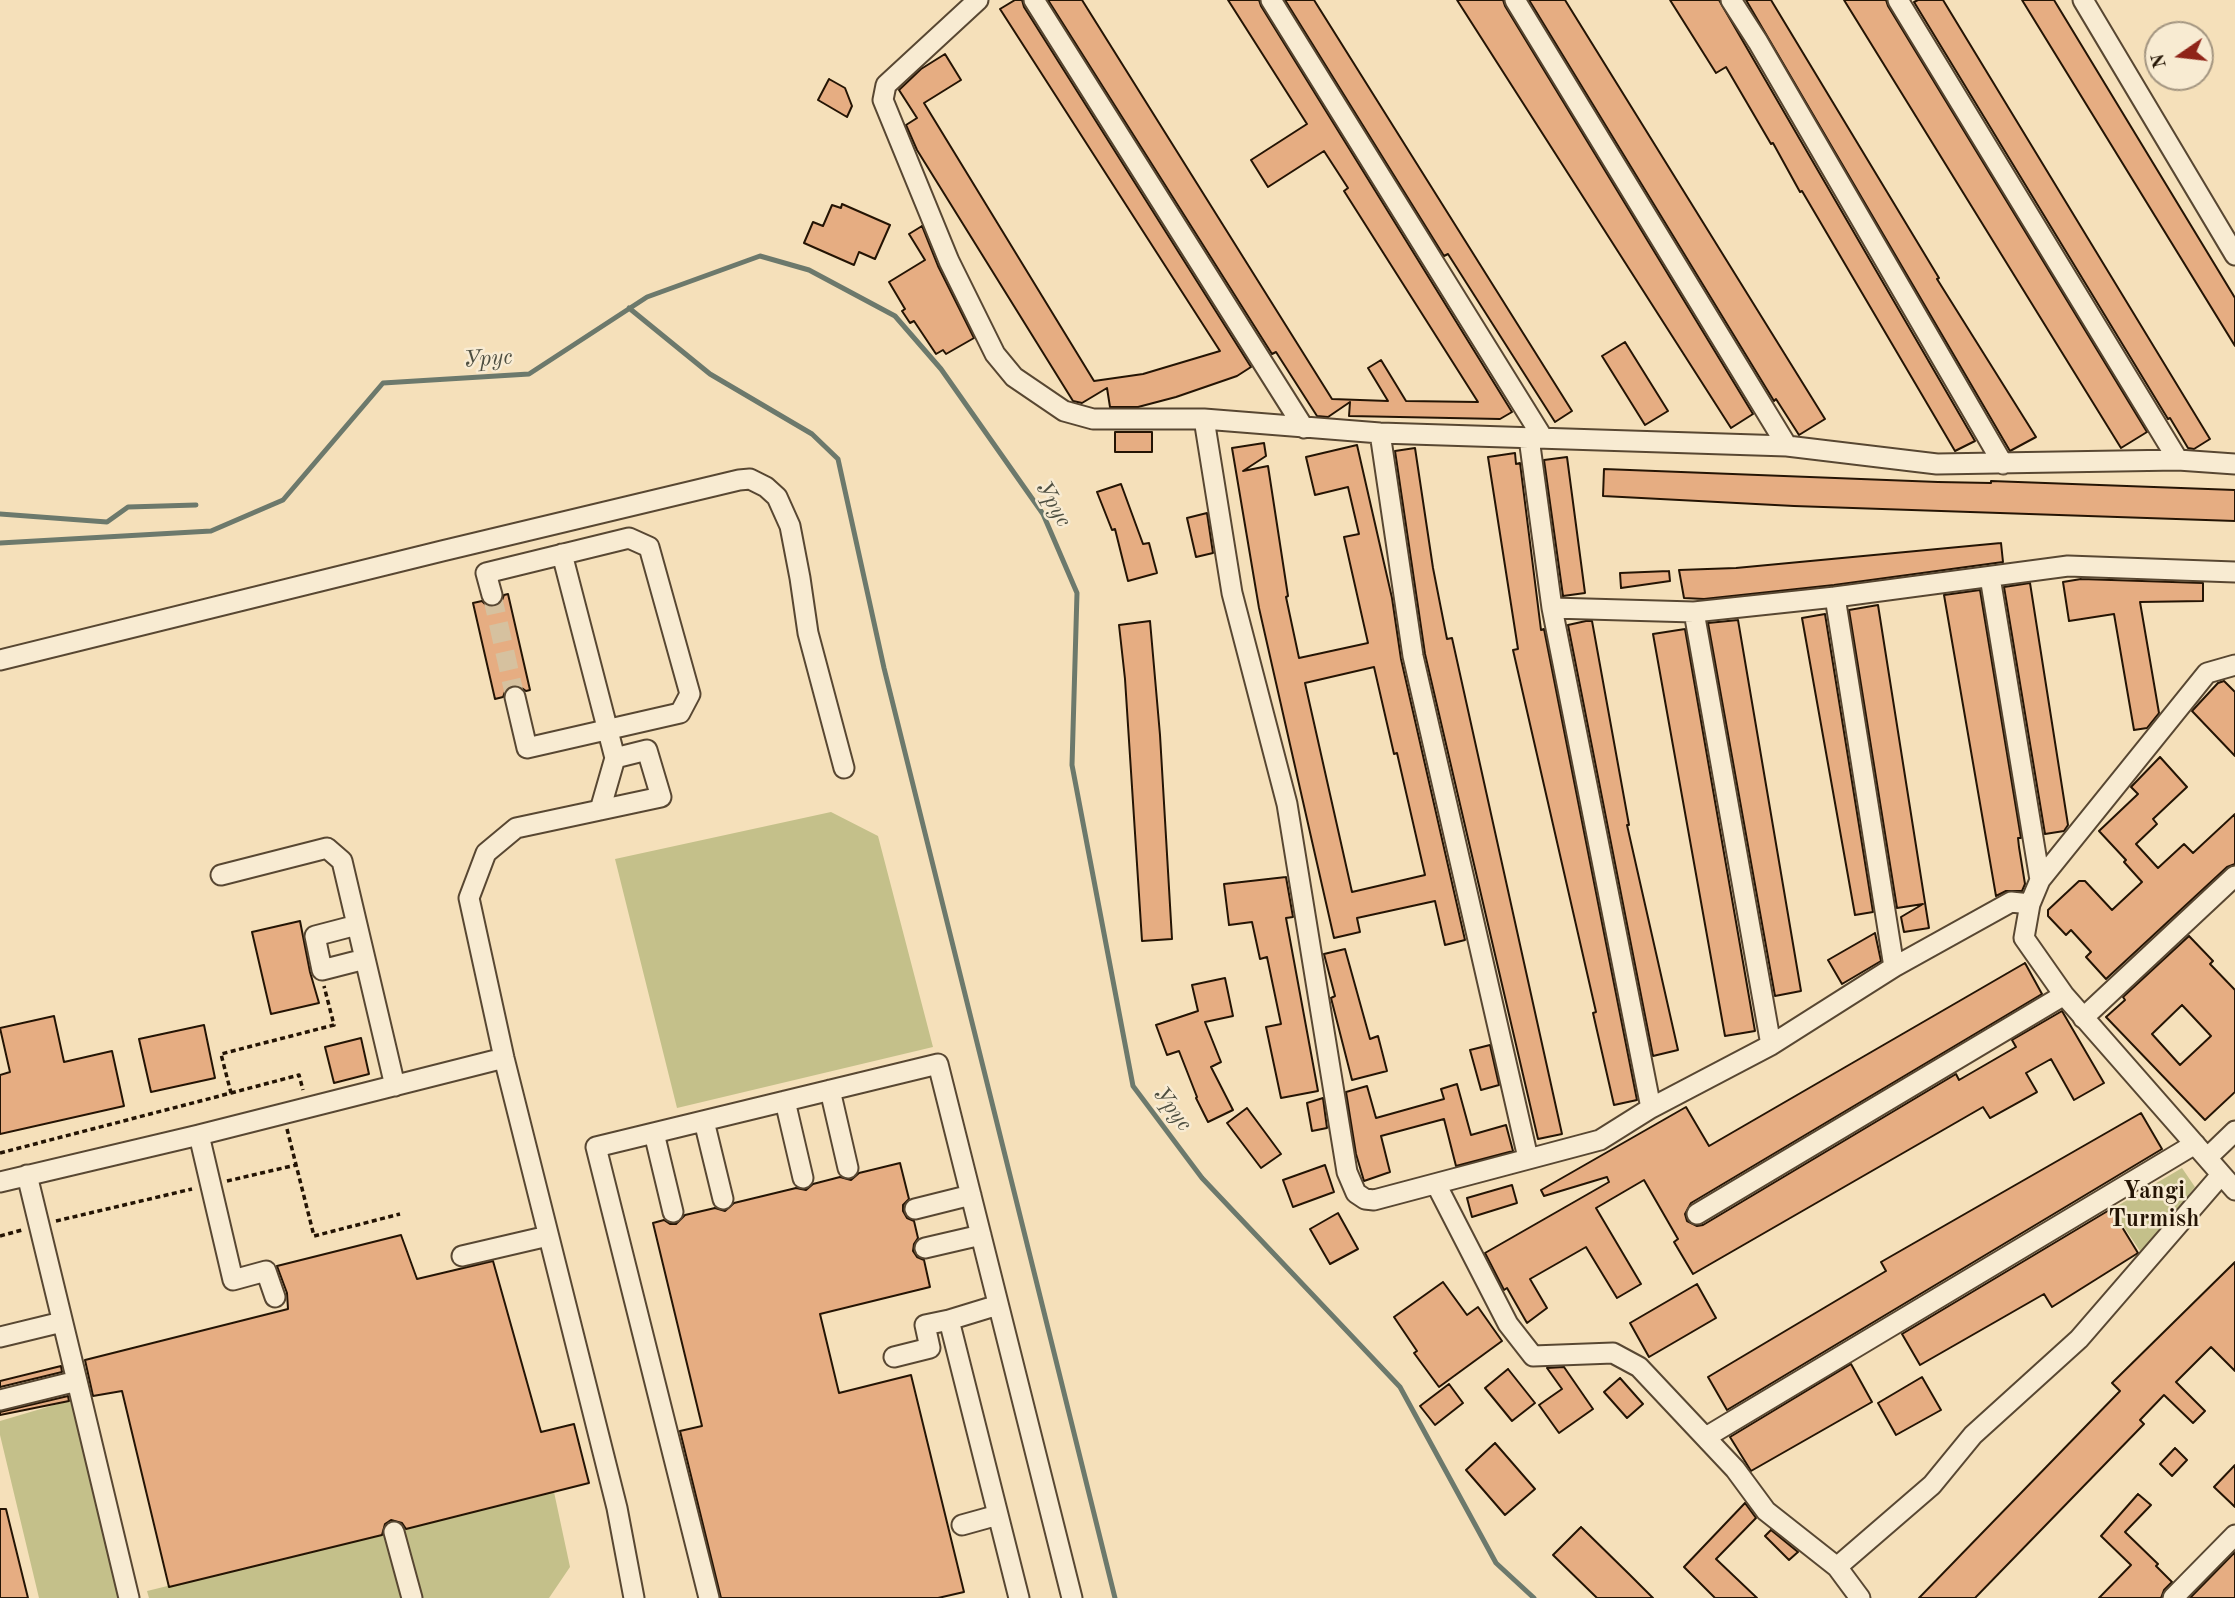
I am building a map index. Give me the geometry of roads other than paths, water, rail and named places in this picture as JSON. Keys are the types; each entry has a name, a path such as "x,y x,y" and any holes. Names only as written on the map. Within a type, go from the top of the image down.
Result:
{"street":[{"path":"978,0 886,85 883,100 949,261 995,354 1014,377 1064,411 1093,419 1204,419 1380,433 1787,446 1937,464 2178,460 2235,464"},
{"path":"1034,0 1304,428"},
{"path":"1271,0 1536,438 1552,608 1651,1108"},
{"path":"1515,0 1787,446"},
{"path":"1731,0 2003,464"},
{"path":"1898,0 2178,460"},
{"path":"2083,0 2235,255"},
{"path":"1204,419 1232,593 1287,804 1350,1183 1356,1193 1365,1199 1374,1200 1600,1140 1651,1108 1771,1045 1895,967 2011,902 2030,904"},
{"path":"1380,433 1413,656 1528,1158"},
{"path":"0,660 455,548 750,479 766,487 777,497 790,526 808,633 844,768"},
{"path":"492,595 486,573 629,538 649,547 690,694 680,713 527,748 515,697"},
{"path":"562,554 615,758 600,810"},
{"path":"1552,608 1695,612 1835,597 2068,566 2235,572"},
{"path":"1990,577 2040,880"},
{"path":"1835,597 1895,967"},
{"path":"1695,612 1771,1045"},
{"path":"2235,665 2207,673 2040,880 2030,904 2024,939 2083,1018 2235,1190"},
{"path":"615,758 647,750 661,797 516,828 486,853 469,898 504,1058 617,1508 634,1598"},
{"path":"221,874 327,848 342,861 395,1086"},
{"path":"2083,1018 2235,876"},
{"path":"357,925 315,936 323,970 365,959"},
{"path":"1697,1214 2064,995"},
{"path":"0,1182 504,1058"},
{"path":"709,1598 596,1147 938,1064 1072,1598"},
{"path":"830,1090 848,1168"},
{"path":"785,1101 803,1178"},
{"path":"704,1121 723,1199"},
{"path":"1706,1437 2235,1131"},
{"path":"654,1133 673,1212"},
{"path":"199,1135 233,1280 266,1271 275,1297"},
{"path":"27,1175 130,1598"},
{"path":"1837,1567 1932,1485 1973,1435 2079,1339 2221,1175"},
{"path":"1436,1184 1508,1324 1533,1356 1613,1353 1639,1367 1735,1469 1766,1511 1837,1567 1860,1598"},
{"path":"915,1209 971,1195"},
{"path":"925,1248 981,1235"},
{"path":"463,1256 548,1236"},
{"path":"894,1357 930,1348 925,1325 998,1305"},
{"path":"949,1320 1019,1598"},
{"path":"0,1337 62,1322"},
{"path":"0,1400 77,1381"},
{"path":"962,1525 999,1515"},
{"path":"394,1532 412,1598"},
{"path":"2174,1598 2235,1535"}],"waterway":[{"name":"Урус","path":"0,543 211,531 283,500 383,383 529,374 647,297 760,256 809,270 895,316 941,369 1043,514 1077,593 1072,765 1133,1086 1202,1178 1400,1387 1496,1563 1534,1598"},
{"path":"629,308 710,374 812,434 838,459 884,668 1115,1598"},
{"path":"0,514 107,522 128,507 196,505"}],"tunnel":[{"path":"492,595 515,697"}],"district":[{"name":"Yangi Turmish","path":"2154,1206"}]}
